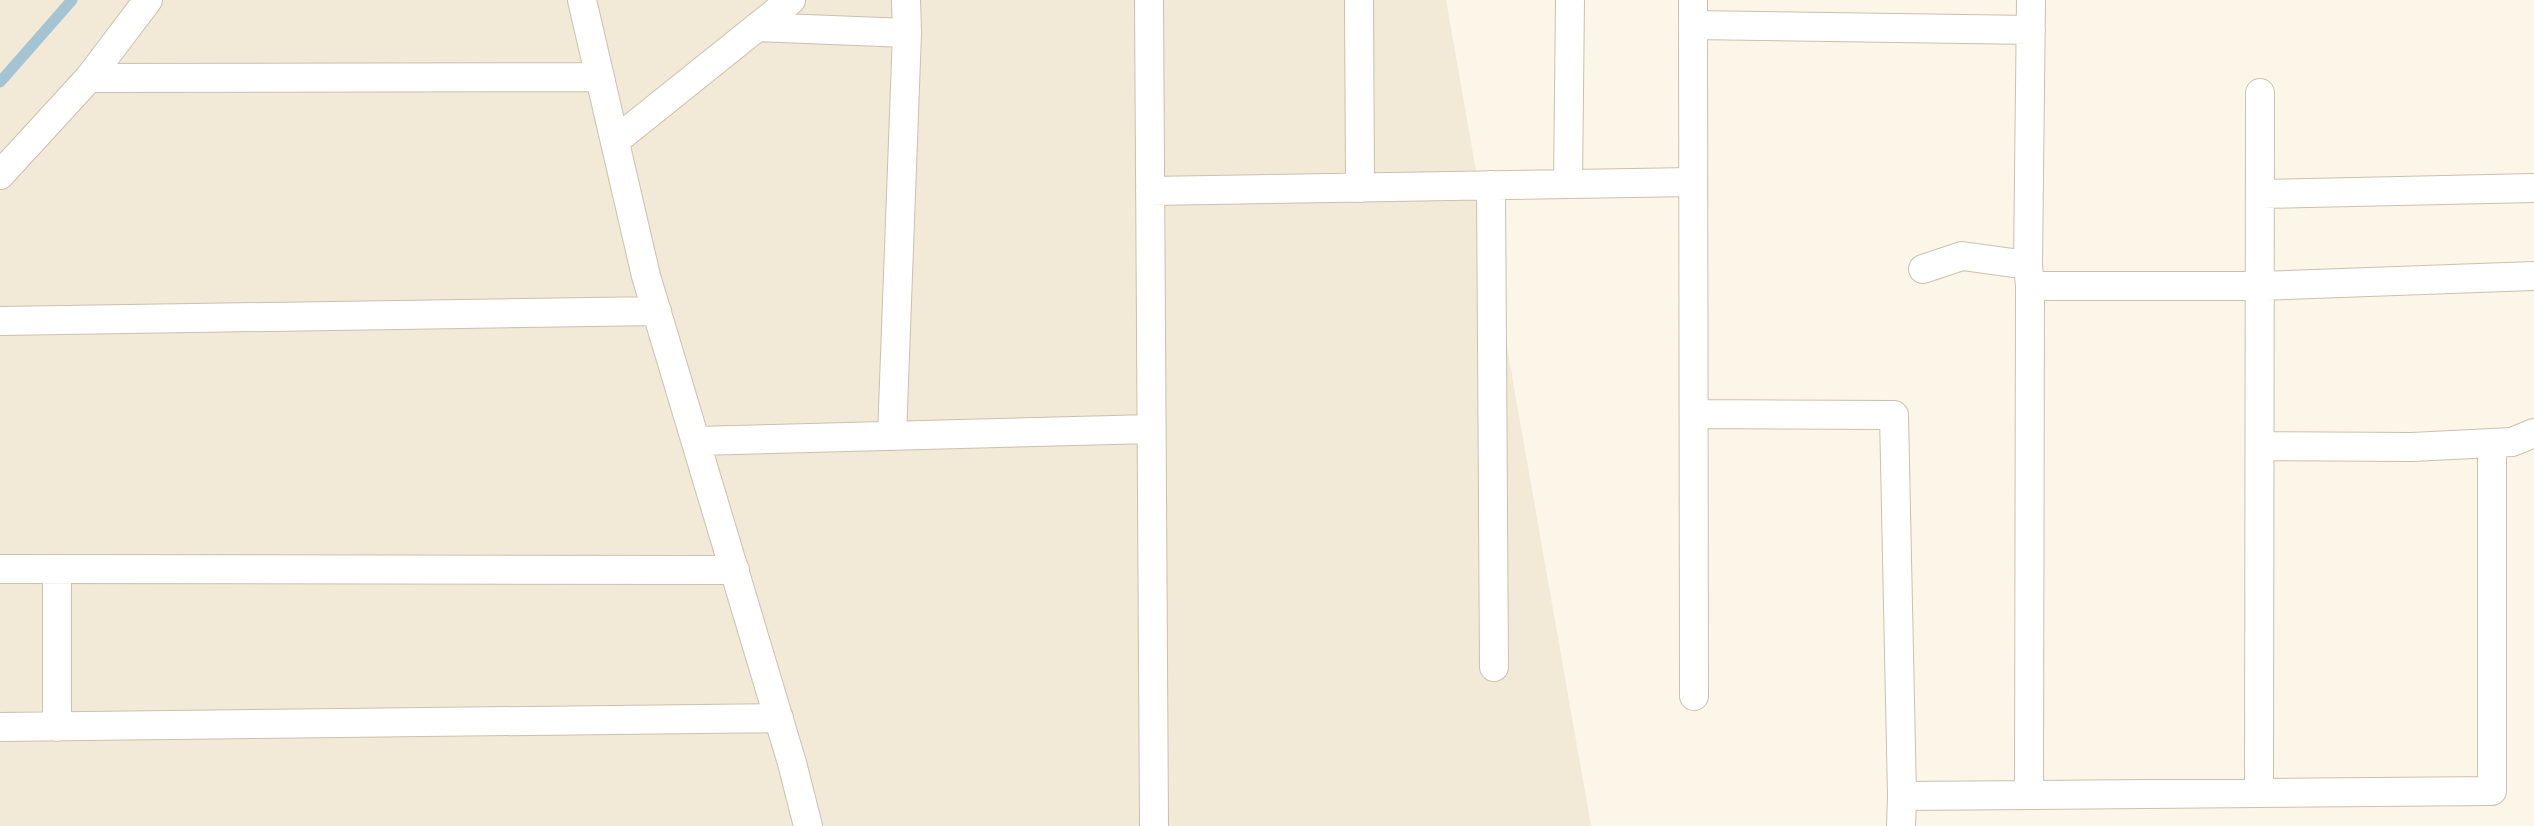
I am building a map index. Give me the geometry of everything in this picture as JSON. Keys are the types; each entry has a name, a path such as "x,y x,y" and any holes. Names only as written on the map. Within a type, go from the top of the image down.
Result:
{"street":[{"path":"0,175 89,78 148,0"},
{"path":"582,0 657,311 779,718 808,826"},
{"path":"615,141 791,0"},
{"path":"892,436 907,33 906,0"},
{"path":"1149,0 1154,826"},
{"path":"1359,0 1360,188"},
{"path":"1568,184 1570,0"},
{"path":"2029,795 2031,0"},
{"path":"1694,696 1693,12 2031,30"},
{"path":"757,27 907,33"},
{"path":"89,78 600,77"},
{"path":"2259,793 2260,94"},
{"path":"1150,191 1693,182"},
{"path":"1491,185 1494,667"},
{"path":"2260,194 2534,188"},
{"path":"1923,269 1962,256 2029,275 2260,286 2534,276"},
{"path":"0,321 657,311"},
{"path":"1694,414 1894,415 1902,796 1901,826"},
{"path":"696,442 1151,429"},
{"path":"2260,446 2412,447 2512,442 2534,433"},
{"path":"1902,796 2492,791 2492,443"},
{"path":"0,569 734,570"},
{"path":"57,569 57,726"},
{"path":"0,727 779,718"}],"shaded area":[{"path":"0,0 1446,0 1591,826 0,826"}],"waterway":[{"path":"0,82 72,0"}]}
